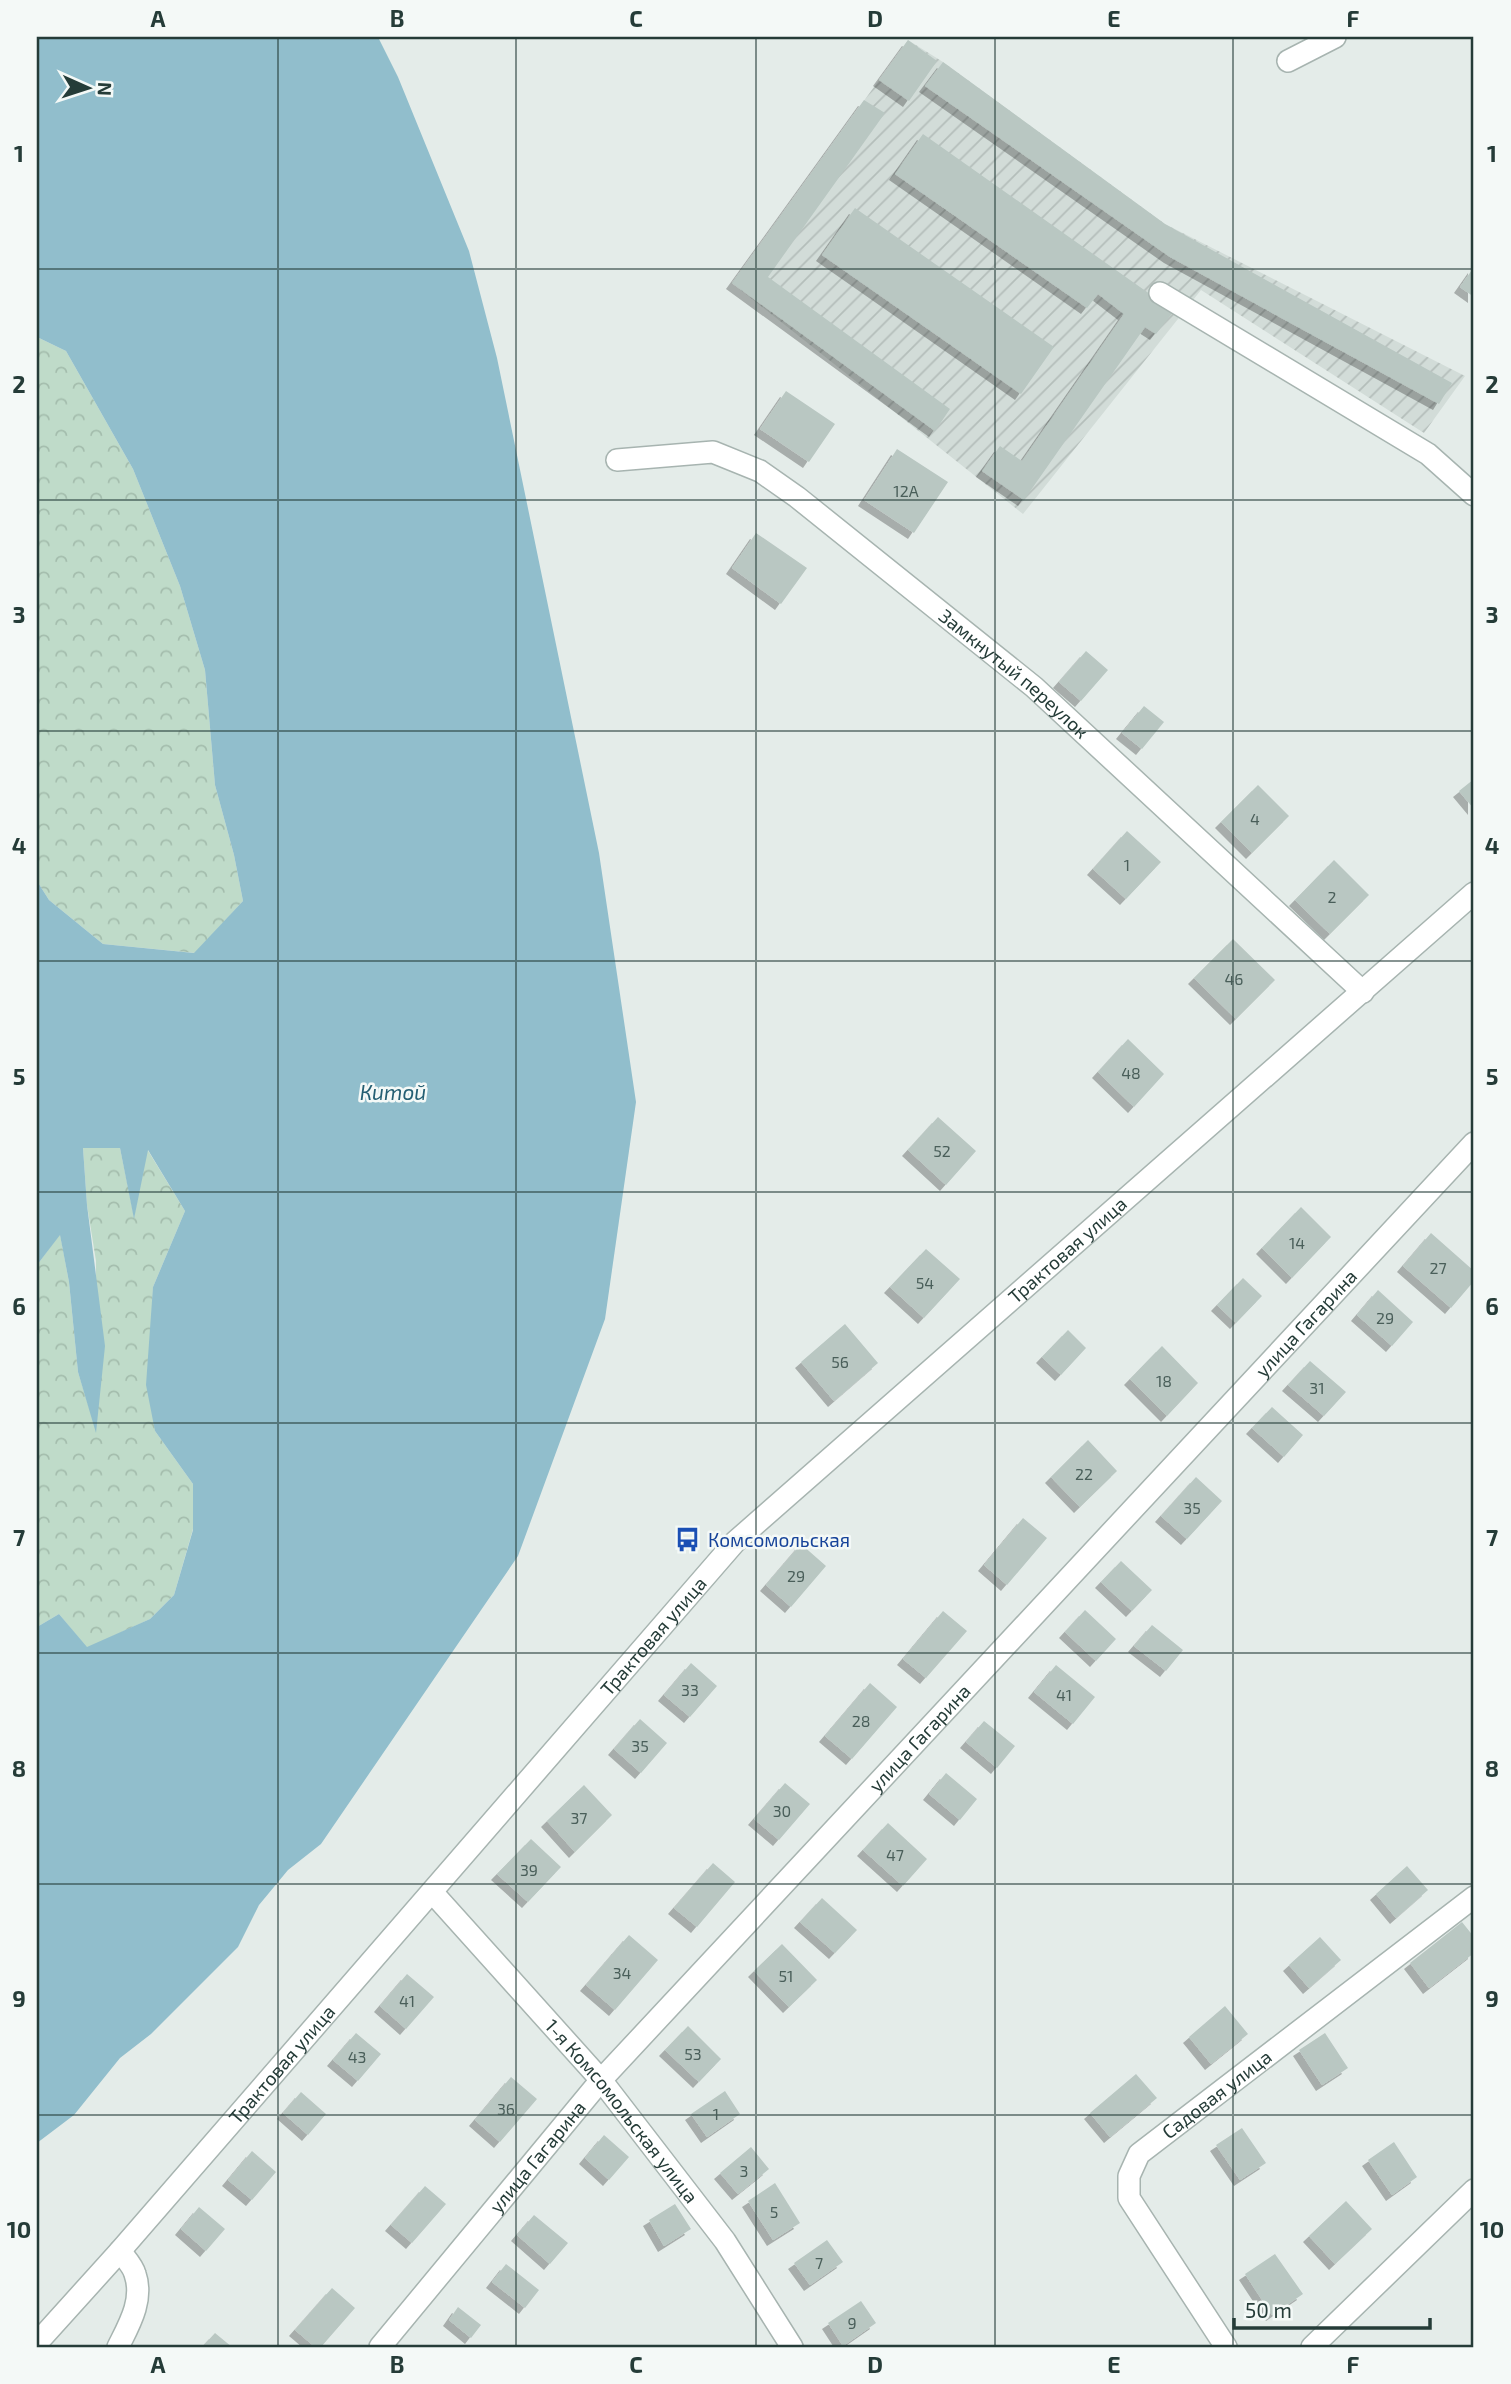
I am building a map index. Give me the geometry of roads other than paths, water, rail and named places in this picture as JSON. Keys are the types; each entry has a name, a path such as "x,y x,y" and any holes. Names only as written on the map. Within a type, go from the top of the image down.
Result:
{"street":[{"path":"1288,61 1335,37"},
{"path":"1160,293 1427,454 1474,495"},
{"name":"Замкнутый переулок","path":"617,460 713,452 769,477 1034,687 1363,992"},
{"name":"Трактовая улица","path":"37,2343 120,2251 735,1542 1474,893"},
{"name":"улица Гагарина","path":"380,2347 601,2080 1474,1143"},
{"name":"1-я Комсомольская улица","path":"432,1892 601,2080 725,2241 792,2347"},
{"name":"Садовая улица","path":"1226,2347 1129,2198 1129,2176 1139,2154 1474,1897"},
{"path":"1312,2347 1474,2190"},
{"path":"118,2347 135,2314 138,2291 135,2272 120,2251"}],"water":[{"name":"Китой","path":"37,37 378,37 398,77 469,251 497,358 599,853 636,1102 605,1319 518,1556 321,1844 288,1870 259,1905 238,1947 151,2034 120,2058 74,2115 37,2143 37,1627 59,1614 87,1647 150,1619 174,1595 193,1530 193,1484 155,1431 146,1385 153,1287 185,1211 148,1150 134,1219 120,1148 83,1148 87,1205 105,1346 96,1433 78,1372 69,1282 60,1235 37,1265 37,881 49,900 103,944 194,953 243,901 215,785 205,670 180,586 133,469 66,351 37,337"}],"place":[{"name":"Комсомольская","path":"688,1540"}]}
